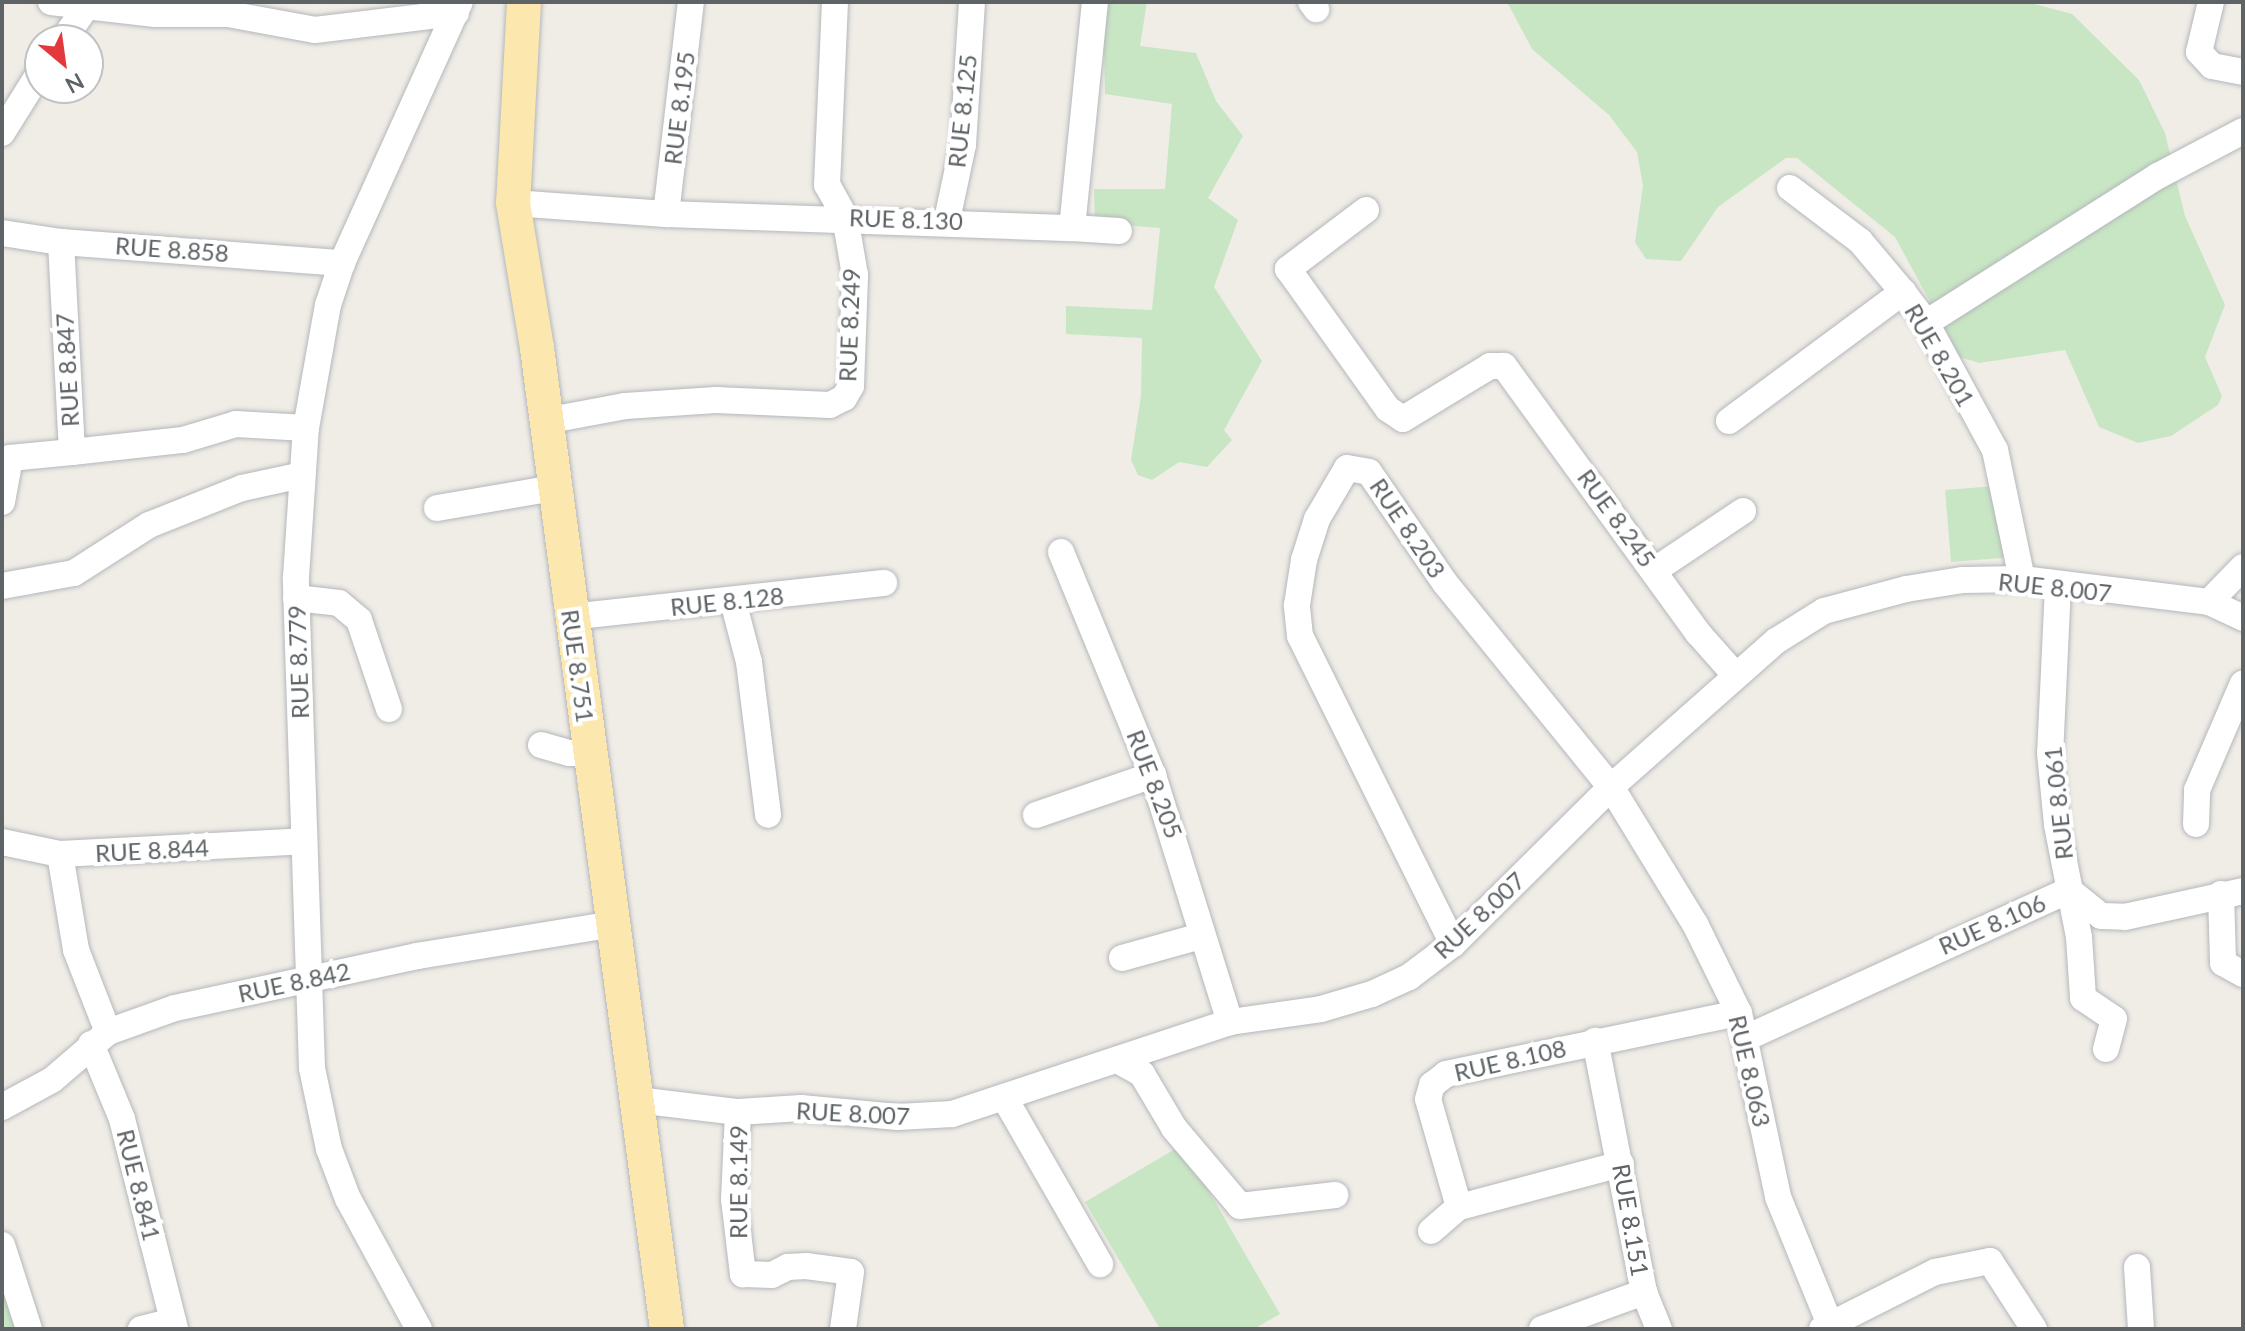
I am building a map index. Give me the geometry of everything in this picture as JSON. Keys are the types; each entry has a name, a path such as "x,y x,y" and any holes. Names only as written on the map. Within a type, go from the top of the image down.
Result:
{"main road":[{"name":"RUE 8.751","path":"524,2 513,203 667,1329"}],"street":[{"path":"51,2 85,8 228,14 315,30 458,8"},
{"name":"RUE 8.195","path":"666,214 691,2"},
{"name":"RUE 8.249","path":"545,421 625,406 716,400 830,405 844,398 851,386 855,275 845,217 827,185 835,2"},
{"name":"RUE 8.125","path":"947,220 963,145 972,2"},
{"path":"1072,228 1095,2"},
{"path":"2211,2 2199,52 2212,66 2243,72"},
{"path":"74,24 85,8"},
{"name":"RUE 8.779","path":"419,1329 348,1199 329,1149 312,1068 296,598 306,428 328,305 342,263 458,8"},
{"path":"2,133 24,98"},
{"path":"1926,323 2132,192 2243,131"},
{"path":"1790,188 1860,241 1903,292"},
{"name":"RUE 8.130","path":"513,203 666,214 947,220 1119,231"},
{"name":"RUE 8.245","path":"1366,210 1288,269 1388,409 1403,419 1497,363 1504,366 1698,633 1736,676"},
{"name":"RUE 8.858","path":"2,233 61,242 342,263"},
{"name":"RUE 8.847","path":"61,242 72,452 183,440 227,425 306,428"},
{"name":"RUE 8.201","path":"1729,421 1903,292 1926,323 1995,450 2022,579"},
{"path":"2,502 10,458 72,452"},
{"name":"RUE 8.203","path":"1453,944 1300,636 1297,605 1304,560 1339,475 1358,466 1369,472 1445,583 1611,787"},
{"path":"2,586 74,573 149,525 242,488 302,475"},
{"path":"437,508 554,488"},
{"path":"1655,570 1743,511"},
{"name":"RUE 8.205","path":"1061,552 1153,775 1184,861 1201,936 1230,1022"},
{"path":"2209,602 2243,567"},
{"name":"RUE 8.007","path":"637,1100 738,1112 801,1108 898,1117 952,1114 1230,1022 1321,1009 1372,994 1409,977 1453,944 1611,787 1776,641 1824,611 1906,589 2022,579 2058,586 2209,602 2243,618"},
{"name":"RUE 8.128","path":"570,617 884,583"},
{"name":"RUE 8.061","path":"2058,586 2050,753 2083,998 2106,1009 2114,1019 2106,1049"},
{"path":"296,598 339,603 359,620 389,709"},
{"path":"733,601 749,662 768,815"},
{"path":"2196,824 2197,790 2243,683"},
{"path":"541,745 590,753"},
{"path":"1036,815 1153,775"},
{"name":"RUE 8.063","path":"1611,787 1695,924 1742,1025 1778,1197 1828,1328"},
{"name":"RUE 8.844","path":"2,842 60,854 304,841"},
{"name":"RUE 8.841","path":"60,854 76,950 174,1325"},
{"name":"RUE 8.106","path":"1742,1025 2069,890 2101,916 2125,917 2232,892"},
{"path":"2232,892 2223,963 2243,974"},
{"name":"RUE 8.842","path":"2,1107 52,1080 99,1038 175,1008 310,979 614,924"},
{"path":"1122,958 1201,936"},
{"name":"RUE 8.108","path":"1459,1207 1428,1099 1432,1085 1446,1074 1595,1041 1742,1025"},
{"name":"RUE 8.151","path":"1542,1329 1644,1292 1595,1041"},
{"path":"1117,1060 1142,1074 1174,1128 1240,1206 1335,1195"},
{"path":"1004,1097 1100,1264"},
{"name":"RUE 8.149","path":"738,1112 734,1199 743,1274 772,1275 788,1267 806,1266 851,1272 843,1329"},
{"path":"1431,1231 1459,1207 1621,1164"},
{"path":"2,1245 29,1329"},
{"path":"1828,1328 1935,1272 1990,1261 2034,1329"},
{"path":"2137,1267 2141,1329"},
{"path":"1644,1292 1659,1329"},
{"path":"141,1329 174,1325"}],"green space":[{"path":"1103,2 1147,2 1140,46 1196,53 1216,101 1243,136 1208,198 1238,220 1214,287 1262,361 1224,430 1232,440 1207,467 1179,462 1152,480 1138,475 1131,460 1141,396 1142,338 1066,334 1066,306 1152,310 1160,228 1095,223 1094,189 1165,189 1172,104 1105,94"},
{"path":"1507,2 2027,2 2072,14 2139,80 2165,133 2185,216 2225,305 2205,357 2222,396 2218,405 2171,436 2138,443 2099,427 2065,350 1979,363 1960,357 1895,237 1797,158 1786,158 1718,207 1681,261 1646,259 1635,242 1643,186 1637,152 1609,115 1532,49"},
{"path":"1995,486 2012,557 1951,562 1945,490"},
{"path":"1182,1145 1280,1314 1254,1329 1160,1329 1085,1202"},
{"path":"2,1263 20,1329 2,1329"}]}
